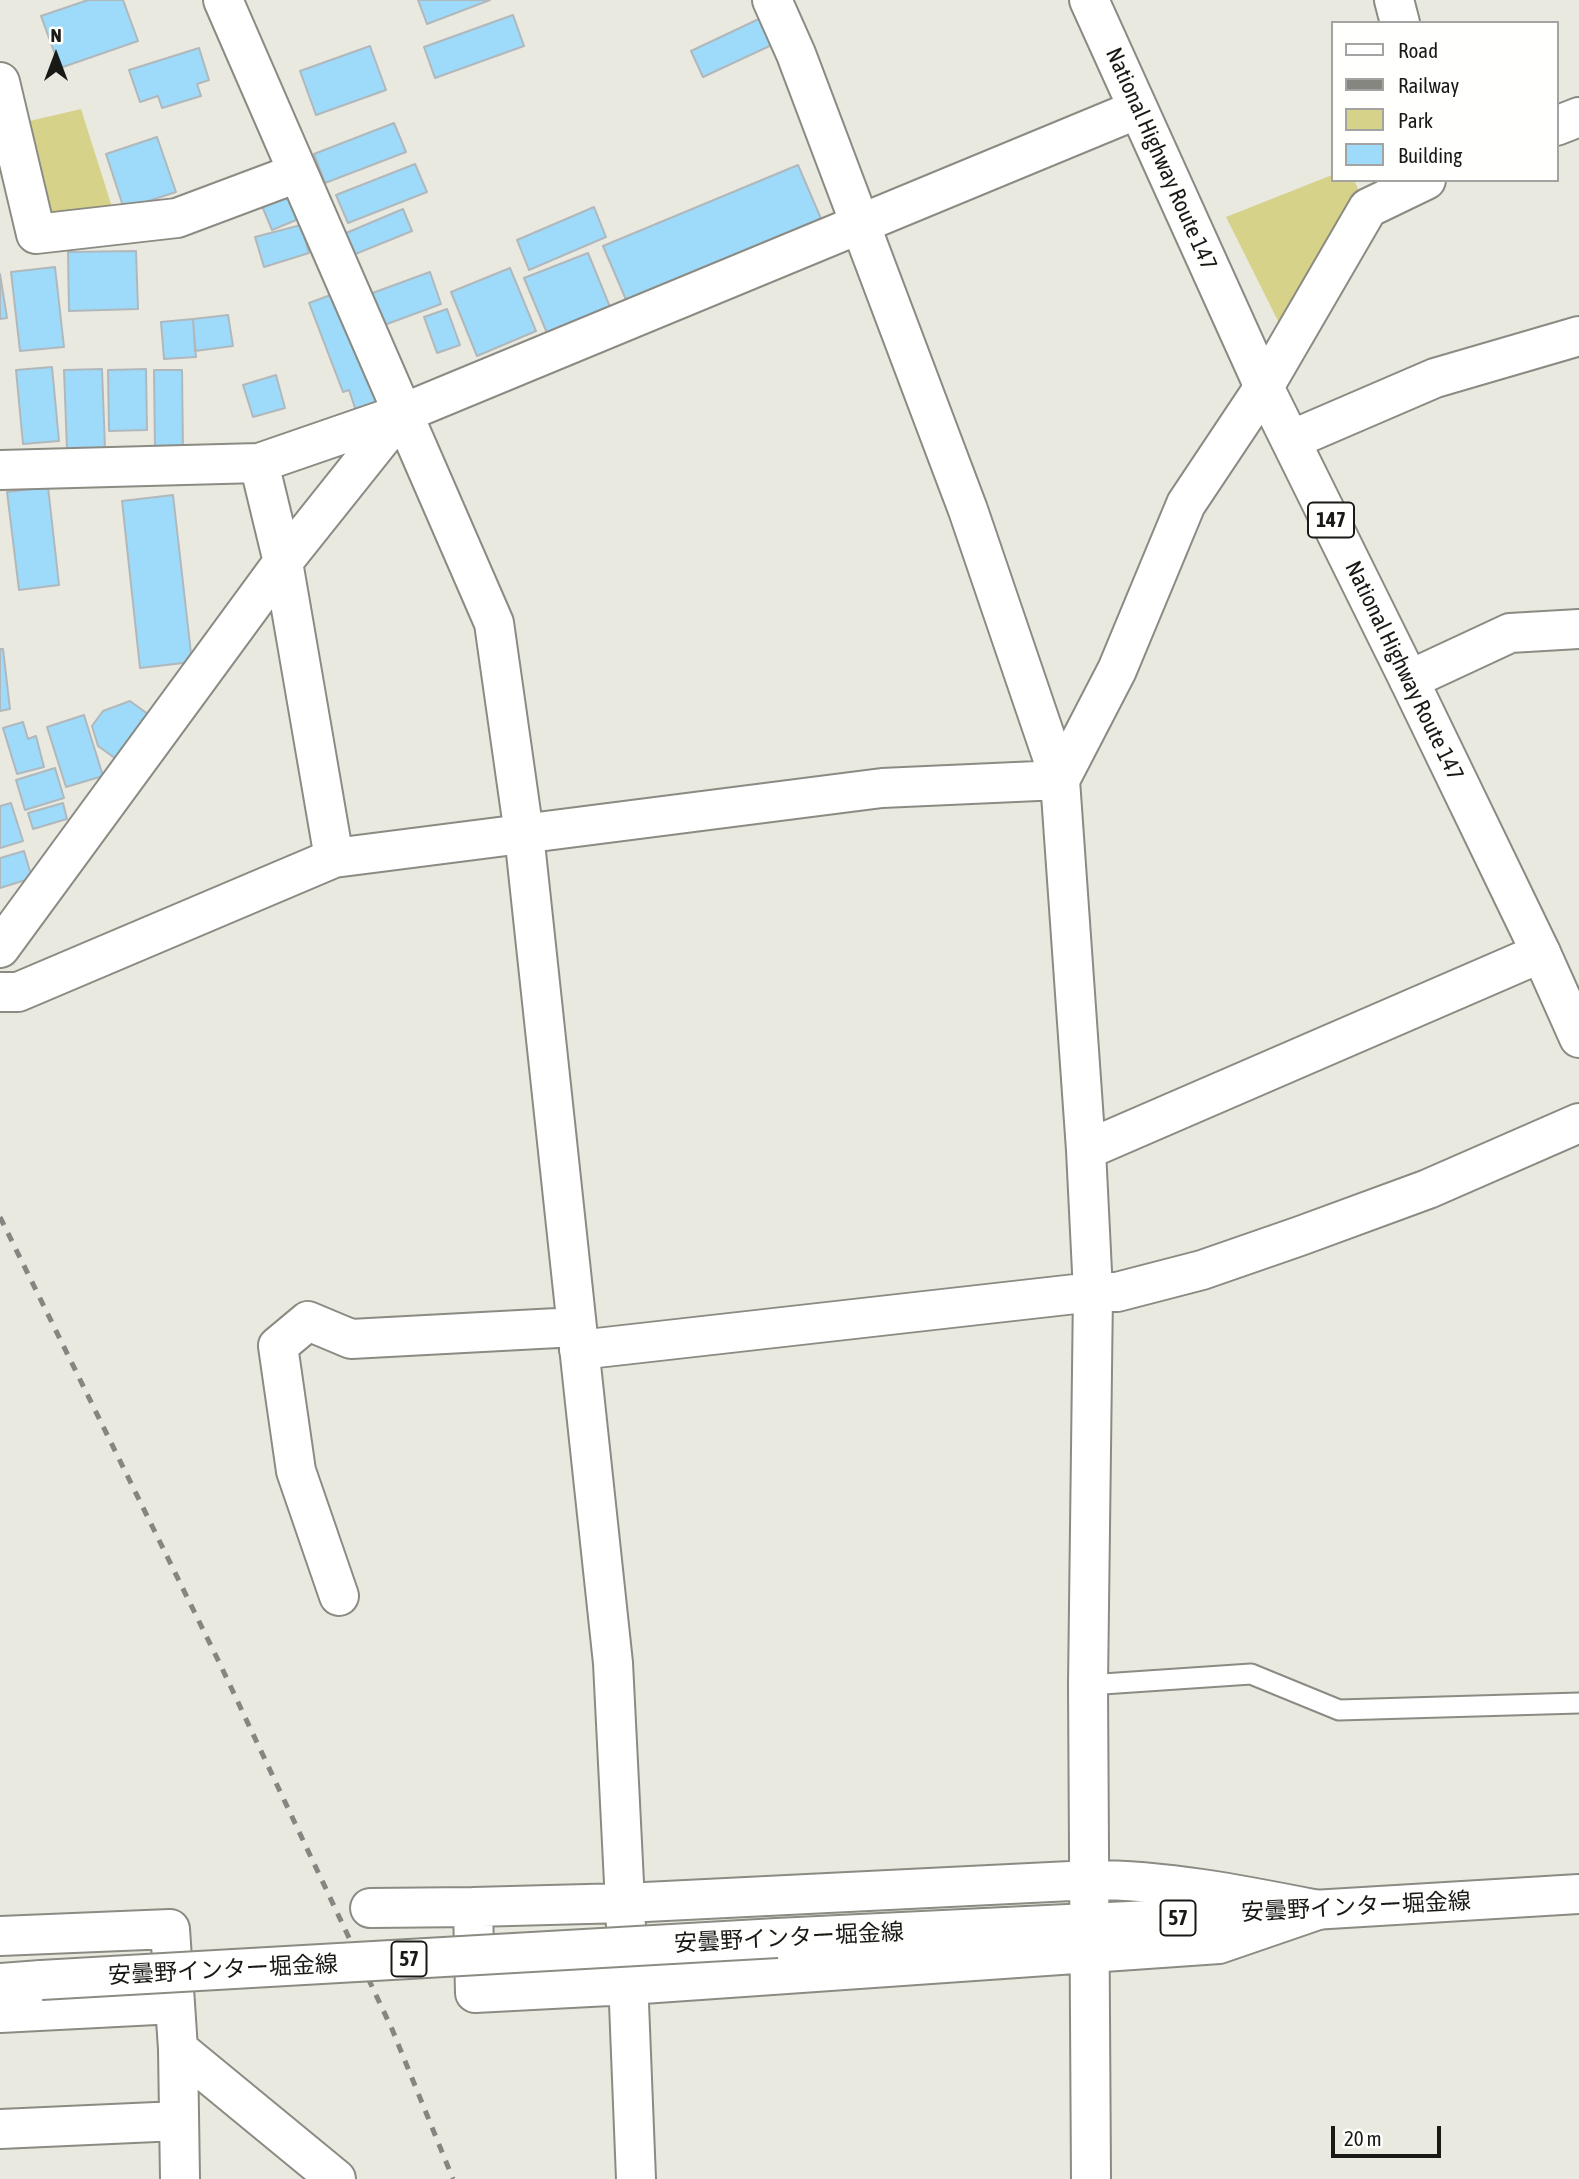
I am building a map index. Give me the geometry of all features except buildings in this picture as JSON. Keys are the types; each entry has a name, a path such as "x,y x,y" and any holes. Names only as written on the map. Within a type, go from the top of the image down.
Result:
{"main road":[{"path":"223,0 494,623 524,834 613,1663 636,2179"},
{"path":"772,0 796,54 968,510 1060,779 1086,1150 1093,1292 1088,1685 1091,2179"},
{"name":"National Highway Route 147","path":"1089,0 1264,387 1409,680 1541,953 1579,1038"},
{"path":"1394,0 1399,21"},
{"path":"0,82 36,234 177,218 297,173"},
{"path":"0,470 259,463 401,414 1138,109"},
{"path":"1558,125 1579,117"},
{"path":"1060,779 1117,670 1186,504 1264,387 1367,208 1422,182"},
{"path":"1292,440 1435,378 1579,336"},
{"path":"0,948 283,562 401,414"},
{"path":"259,463 283,562 334,858"},
{"path":"1409,680 1510,633 1579,629"},
{"path":"0,992 18,992 334,858 882,788 1060,779"},
{"path":"1086,1150 1541,953"},
{"path":"339,1596 296,1471 278,1346 308,1321 351,1339 577,1339 1117,1292 1190,1273 1300,1236 1428,1189 1579,1123"},
{"path":"370,1908 625,1903 1130,1880 1228,1892 1318,1910"},
{"name":"安曇野インター堀金線","path":"0,1983 777,1938 1090,1938 1318,1910 1579,1894"},
{"path":"473,1907 475,1993 628,1985 1090,1938"},
{"path":"0,1936 170,1929 178,2049 180,2179"},
{"path":"0,2013 175,2004"},
{"path":"178,2049 336,2179"},
{"path":"0,2129 178,2121"}],"lane":[{"path":"1088,1685 1251,1674 1339,1710 1579,1703"}],"green space":[{"path":"81,109 112,207 44,215 21,123"},
{"path":"1330,176 1330,182 1355,182 1360,193 1280,325 1226,217"}],"railway":[{"path":"0,1217 220,1664 392,2029 453,2179"}]}
